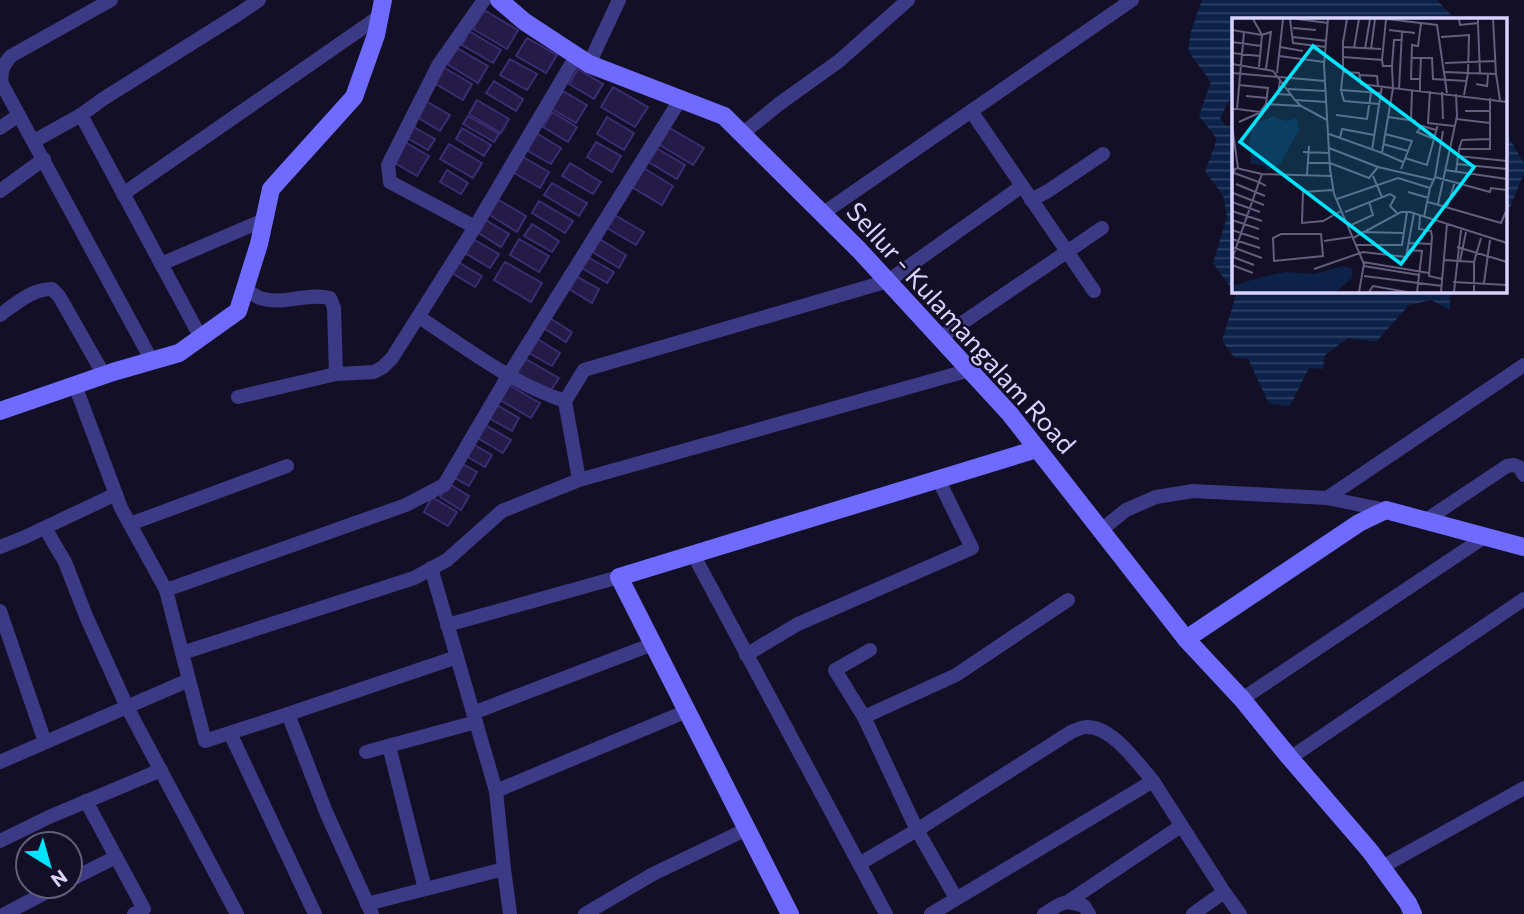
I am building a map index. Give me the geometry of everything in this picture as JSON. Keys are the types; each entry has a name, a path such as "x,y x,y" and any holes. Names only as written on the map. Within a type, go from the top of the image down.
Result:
{"street":[{"path":"111,0 11,56 1,65 1,76 2,84 152,361"},
{"path":"33,141 81,115 259,0"},
{"path":"475,227 390,182 387,165 439,64 484,0"},
{"name":"Sellur - Kulamangalam Road","path":"499,0 525,22 583,60 723,116 742,134 888,281 1010,414 1186,639 1242,699 1370,851 1413,914"},
{"path":"238,397 336,374 374,372 392,358 619,0"},
{"path":"742,134 839,61 908,0"},
{"path":"822,214 1132,0"},
{"path":"123,194 381,8"},
{"path":"0,411 104,375 179,353 238,311 259,244 271,189 354,97 376,35 381,8"},
{"path":"166,590 406,505 444,485 680,100"},
{"path":"971,111 1094,291"},
{"path":"0,128 19,114"},
{"path":"81,115 201,338"},
{"path":"1031,200 1103,154"},
{"path":"0,191 44,159"},
{"path":"579,480 565,401 584,370 888,281 1022,186"},
{"path":"161,264 264,220"},
{"path":"940,338 1102,228"},
{"path":"0,315 30,294 41,289 52,289 60,296 104,375"},
{"path":"245,289 268,300 323,296 330,298 334,308 336,374"},
{"path":"419,317 509,376 544,394 565,401"},
{"path":"1327,498 1524,365"},
{"path":"182,653 414,578 447,560 502,511 579,480 970,370"},
{"path":"75,385 116,494 166,590 205,741 457,657"},
{"path":"447,625 619,577 1037,449"},
{"path":"130,524 287,466"},
{"path":"1426,520 1507,466 1519,467 1524,475"},
{"path":"746,654 798,624 972,548 938,479"},
{"path":"1101,530 1126,510 1156,497 1193,491 1327,498 1386,510 1524,547"},
{"path":"0,547 116,494"},
{"path":"1186,639 1359,523 1386,510"},
{"path":"45,528 65,562 127,707 237,914"},
{"path":"1242,699 1486,536"},
{"path":"693,554 886,914"},
{"path":"431,568 496,791 510,914"},
{"path":"619,577 790,914"},
{"path":"1290,758 1524,599"},
{"path":"864,717 956,675 1068,600"},
{"path":"0,611 46,742"},
{"path":"366,752 474,718 653,644"},
{"path":"870,650 835,670 864,717 917,830 956,898"},
{"path":"0,762 189,680"},
{"path":"496,791 687,711"},
{"path":"288,715 326,812 369,909 425,889 504,869"},
{"path":"859,864 1071,733 1085,727 1112,735 1153,781 1240,914"},
{"path":"230,733 314,914"},
{"path":"389,746 425,889"},
{"path":"0,841 49,817 161,770"},
{"path":"932,914 1153,781"},
{"path":"1382,867 1524,788"},
{"path":"86,801 142,912"},
{"path":"1044,914 1069,901 1181,826"},
{"path":"592,912 653,874 747,829"},
{"path":"84,873 116,857"},
{"path":"1193,914 1224,892"},
{"path":"5,914 32,900"},
{"path":"1069,901 1084,906 1089,914"}],"water":[{"path":"1202,0 1437,0 1454,18 1232,18 1232,99 1220,118 1226,126 1232,125 1232,289 1213,263 1227,217 1223,195 1205,172 1217,139 1199,116 1211,82 1188,51 1191,31"},
{"path":"1506,133 1524,163 1524,173 1506,218"},
{"path":"1234,292 1450,292 1450,310 1431,300 1409,305 1376,342 1348,338 1325,355 1323,369 1309,368 1290,406 1269,404 1248,359 1234,357 1222,341 1236,295"}],"building":[{"path":"484,10 518,30 507,49 473,29"},
{"path":"469,31 501,50 493,63 462,45"},
{"path":"527,38 557,55 546,73 516,56"},
{"path":"457,48 488,66 478,83 447,64"},
{"path":"510,59 537,74 527,90 500,75"},
{"path":"443,67 472,84 463,100 434,83"},
{"path":"578,69 603,84 594,99 569,84"},
{"path":"494,81 523,99 516,111 486,93"},
{"path":"613,87 648,107 635,127 601,107"},
{"path":"563,91 587,105 576,123 552,109"},
{"path":"477,100 509,119 501,133 469,114"},
{"path":"426,101 450,115 440,131 417,117"},
{"path":"552,112 577,127 568,142 543,127"},
{"path":"468,116 499,134 494,142 463,124"},
{"path":"607,117 634,133 624,150 597,134"},
{"path":"414,127 435,139 428,150 407,138"},
{"path":"668,127 704,148 693,165 658,144"},
{"path":"462,128 491,145 484,156 456,139"},
{"path":"536,133 561,148 551,164 526,150"},
{"path":"405,142 429,156 417,176 393,162"},
{"path":"596,142 621,156 612,172 587,157"},
{"path":"449,144 482,163 473,178 440,159"},
{"path":"653,146 685,165 677,179 645,160"},
{"path":"523,157 549,172 540,188 514,173"},
{"path":"570,163 601,182 593,194 562,176"},
{"path":"642,167 673,186 662,205 630,186"},
{"path":"447,170 468,183 461,194 440,182"},
{"path":"552,183 587,203 579,216 544,195"},
{"path":"497,199 526,216 517,232 488,214"},
{"path":"539,201 573,221 565,233 532,213"},
{"path":"613,214 644,232 636,245 605,227"},
{"path":"484,219 509,234 501,247 477,232"},
{"path":"532,224 559,241 552,252 524,236"},
{"path":"598,238 626,255 619,268 591,251"},
{"path":"473,239 499,254 490,268 465,253"},
{"path":"519,239 549,256 539,272 510,255"},
{"path":"586,256 614,272 607,283 580,267"},
{"path":"458,262 482,276 475,287 452,273"},
{"path":"505,262 542,283 531,302 494,280"},
{"path":"576,276 599,289 592,303 569,289"},
{"path":"548,317 572,332 566,342 542,327"},
{"path":"536,338 560,353 552,366 527,352"},
{"path":"524,358 559,378 549,393 515,373"},
{"path":"509,385 540,403 531,418 500,400"},
{"path":"495,404 519,418 512,431 487,417"},
{"path":"482,423 511,440 503,453 474,436"},
{"path":"473,444 492,455 485,467 466,456"},
{"path":"461,463 477,472 469,486 453,477"},
{"path":"448,483 469,496 461,510 440,497"},
{"path":"432,497 457,512 448,526 424,512"}]}
